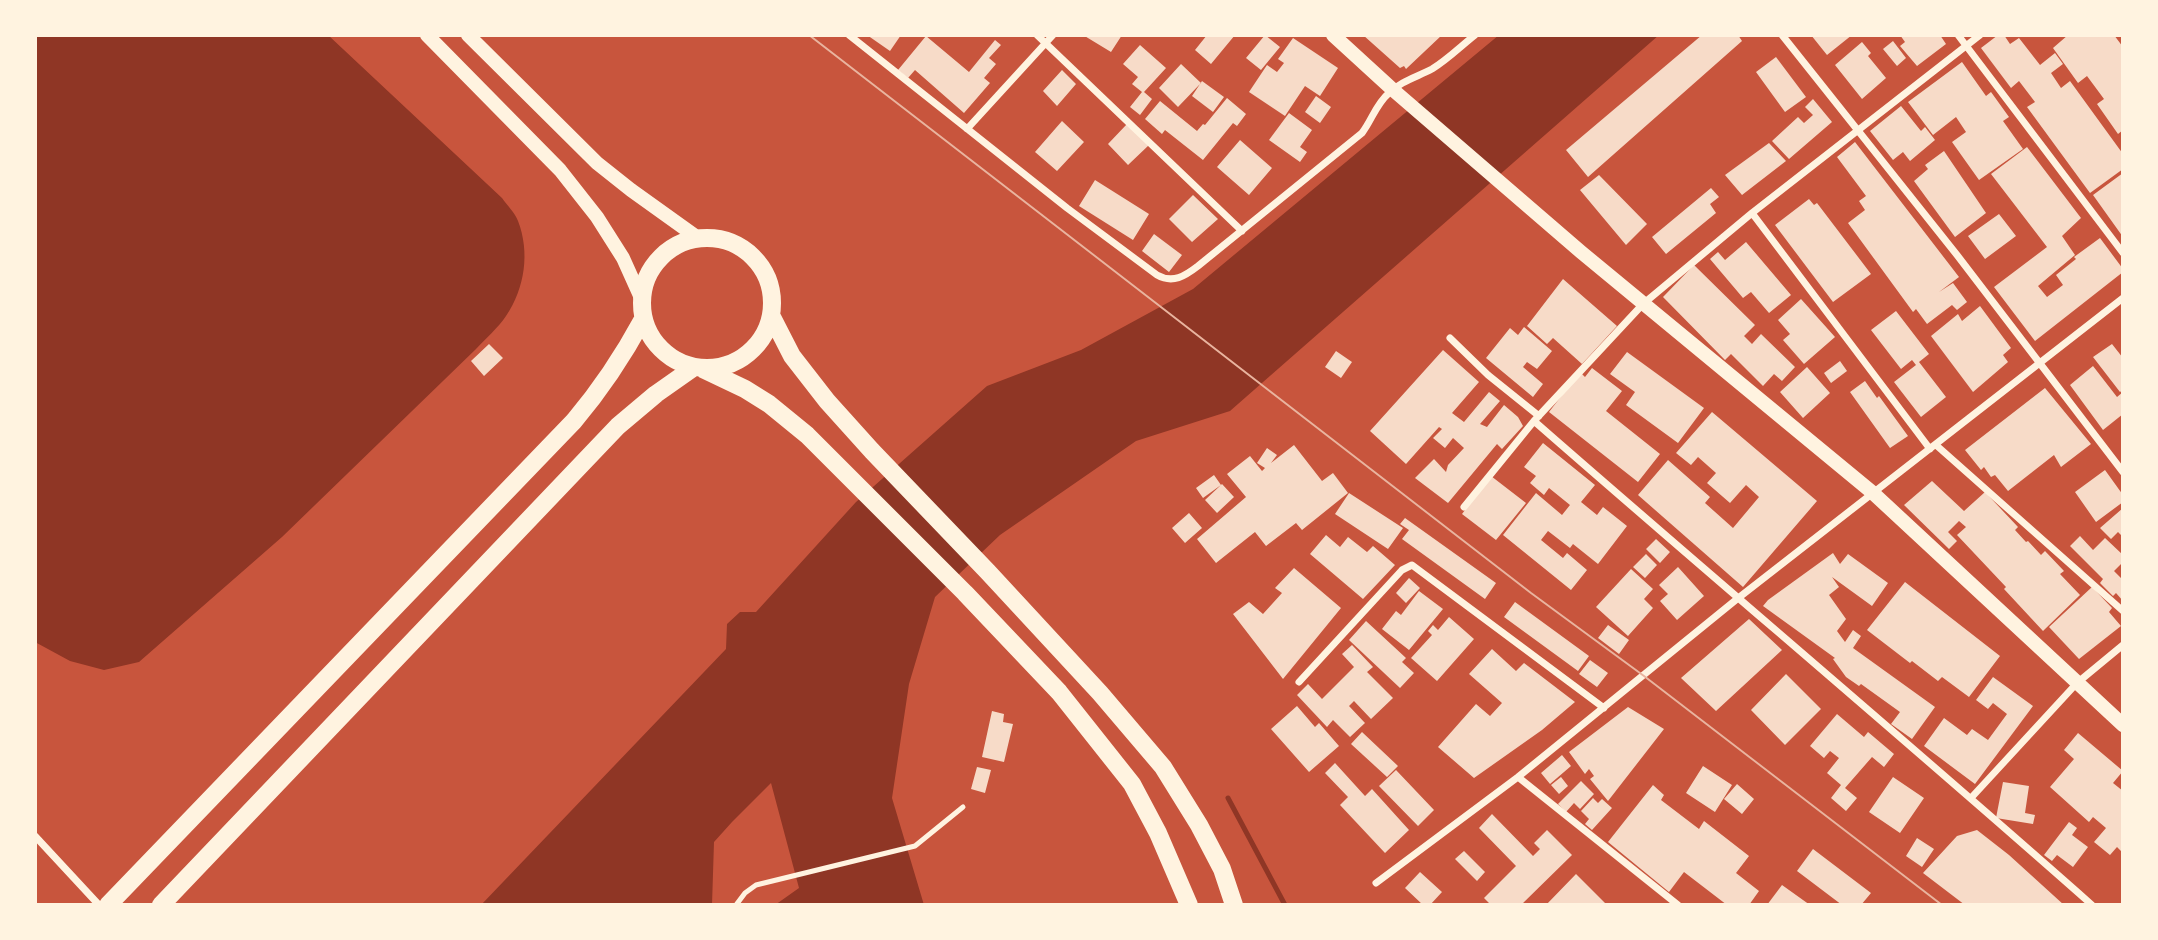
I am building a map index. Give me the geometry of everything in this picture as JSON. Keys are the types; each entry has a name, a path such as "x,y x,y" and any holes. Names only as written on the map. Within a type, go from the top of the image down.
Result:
{"highway":[{"path":"161,905 618,426 656,394 698,369 726,366 747,356 763,339 772,317 772,296 767,276 755,258 739,245 719,238 698,238 677,245 659,258 647,276 641,298 643,319 650,336 661,351 676,361 698,369 745,389 769,404 807,435 965,593 1059,692 1132,784 1158,832 1189,905"},
{"path":"772,317 792,356 806,375 872,451 1100,693 1163,767 1199,825 1222,869 1234,905"},
{"path":"108,905 574,421 603,386 643,319"}],"main road":[{"path":"427,35 559,170 597,216 623,258 641,298"},
{"path":"468,35 597,163 698,238"},
{"path":"1333,35 1505,188 1873,493 2123,725"}],"street":[{"path":"849,35 1067,208 1161,278 1171,280 1180,278 1198,266 1362,133 1377,106 1408,79 1433,68 1475,35"},
{"path":"1037,35 1242,231"},
{"path":"967,129 1053,35"},
{"path":"1782,35 1958,255 2123,472"},
{"path":"1958,35 2123,253"},
{"path":"1464,507 1536,418 1643,304 1752,213 1980,35"},
{"path":"1752,213 1933,447 2123,611"},
{"path":"1376,883 1518,777 1737,599 2123,298"},
{"path":"1450,338 1737,599 2092,905"},
{"path":"1299,682 1402,570 1412,565 1604,708"},
{"path":"1971,798 2077,683 2123,645"},
{"path":"1518,777 1678,905"},
{"path":"35,836 99,905"}],"lane":[{"path":"736,905 745,893 756,885 915,846 964,807"}],"shaded area":[{"path":"35,35 328,35 502,198 517,218 524,245 524,270 518,294 506,316 476,349 282,537 139,662 104,670 70,661 35,642"},
{"path":"1499,35 1659,35 1230,411 1136,441 1000,535 935,597 909,684 892,798 924,905 775,905 799,888 771,783 714,842 712,905 481,905 726,649 727,624 740,612 756,612 856,502 987,386 1081,350 1193,289"}],"building":[{"path":"867,35 901,35 890,51"},
{"path":"1083,35 1122,35 1111,52"},
{"path":"1207,35 1235,35 1211,64 1195,50"},
{"path":"1265,35 1280,47 1261,70 1246,58"},
{"path":"1363,35 1442,35 1406,69 1404,66 1400,68"},
{"path":"1702,35 1738,35 1742,41 1588,177 1566,150"},
{"path":"1811,35 1852,35 1827,55"},
{"path":"1900,35 1940,35 1946,44 1917,66 1900,46 1905,42"},
{"path":"1998,35 2004,35 2010,44 2019,38 2040,65 2055,53 2063,64 2051,73 2061,88 2070,81 2123,154 2123,169 2090,193 2027,107 2035,102 2019,81 2011,88 1981,48"},
{"path":"2068,35 2114,35 2123,47 2123,130 2118,134 2097,104 2104,99 2087,76 2078,83 2053,48"},
{"path":"926,36 969,72 995,40 1001,45 989,58 996,64 984,78 990,83 964,113 915,70 908,78 898,70"},
{"path":"1293,38 1338,68 1320,96 1305,86 1285,116 1249,92 1267,65 1277,72 1284,63 1278,59"},
{"path":"1893,41 1906,58 1897,66 1883,49"},
{"path":"1862,42 1871,53 1868,56 1886,78 1862,99 1835,65"},
{"path":"1140,45 1166,68 1144,92 1152,99 1140,115 1130,107 1142,92 1132,84 1138,77 1123,64"},
{"path":"1776,57 1806,97 1785,112 1756,72"},
{"path":"1962,62 1986,96 1991,92 2009,117 2003,121 2023,149 1979,180 1952,142 1966,132 1956,117 1933,135 1908,102"},
{"path":"1181,64 1201,83 1178,107 1159,88"},
{"path":"1062,70 1076,84 1057,106 1043,91"},
{"path":"1202,81 1224,97 1213,112 1192,96"},
{"path":"1316,96 1331,107 1320,123 1305,112"},
{"path":"1227,98 1246,114 1237,126 1233,123 1203,160 1165,130 1162,134 1145,119 1160,101 1197,131"},
{"path":"1813,99 1832,122 1789,159 1772,141 1798,117 1804,123 1813,115 1805,107"},
{"path":"1901,106 1921,131 1925,127 1935,140 1910,161 1903,152 1893,160 1870,131"},
{"path":"1289,113 1312,130 1300,147 1307,152 1300,162 1269,140"},
{"path":"1062,121 1084,142 1057,171 1035,152"},
{"path":"1127,124 1149,145 1128,165 1108,144"},
{"path":"1240,140 1272,168 1249,195 1217,167"},
{"path":"1855,142 1959,277 1939,292 1953,283 1967,302 1957,310 1952,305 1927,324 1916,309 1913,312 1848,223 1865,210 1859,201 1866,196 1837,157"},
{"path":"1769,143 1786,161 1742,195 1725,175"},
{"path":"2027,147 2081,218 2062,236 2075,255 2038,286 2047,297 2063,285 2056,275 2076,259 2074,257 2100,238 2123,269 2123,272 2035,341 1994,287 2047,247 1991,174"},
{"path":"1944,151 1986,213 1955,237 1914,181 1928,169 1925,165"},
{"path":"2123,173 2123,237 2093,195"},
{"path":"1599,175 1647,224 1626,245 1580,190"},
{"path":"1095,180 1149,214 1133,240 1079,206"},
{"path":"1711,188 1719,197 1710,204 1716,213 1666,254 1652,237"},
{"path":"1193,195 1218,219 1192,242 1169,219"},
{"path":"1809,199 1814,205 1817,203 1871,274 1833,302 1775,225"},
{"path":"1999,214 2016,236 1985,259 1968,236"},
{"path":"1154,234 1182,255 1169,272 1142,251"},
{"path":"1746,242 1791,295 1769,313 1751,292 1743,298 1710,259 1718,252 1725,260"},
{"path":"1694,265 1755,325 1744,336 1752,344 1761,334 1795,367 1782,381 1774,374 1763,386 1731,354 1725,360 1663,297"},
{"path":"1563,279 1617,326 1582,364 1553,338 1547,344 1527,326"},
{"path":"1801,299 1835,337 1804,364 1783,340 1790,334 1778,320"},
{"path":"1980,306 2011,348 2003,355 2008,362 1973,392 1931,336 1958,314 1962,321"},
{"path":"1896,311 1929,354 1919,362 1946,397 1921,417 1894,382 1916,365 1912,360 1901,369 1871,330"},
{"path":"1524,327 1552,351 1537,369 1527,362 1523,367 1543,384 1533,397 1486,358 1510,328 1518,335"},
{"path":"489,344 503,358 484,376 471,361"},
{"path":"2112,344 2123,358 2123,390 2120,392 2093,357"},
{"path":"1443,350 1479,382 1452,413 1464,422 1489,392 1500,401 1480,424 1487,427 1504,405 1518,417 1523,426 1502,449 1497,444 1448,503 1415,478 1434,459 1446,472 1448,465 1464,448 1453,438 1445,448 1433,438 1442,429 1439,427 1406,464 1370,431"},
{"path":"1336,351 1352,362 1341,378 1325,367"},
{"path":"1627,352 1704,408 1678,443 1626,405 1635,392 1610,374"},
{"path":"1840,361 1847,371 1831,383 1824,373"},
{"path":"2093,366 2117,397 2123,392 2123,414 2103,430 2070,385"},
{"path":"1807,367 1830,393 1803,418 1780,392"},
{"path":"1592,368 1622,391 1606,411 1660,454 1638,482 1549,412 1580,372 1585,377"},
{"path":"1865,381 1908,436 1890,448 1850,392"},
{"path":"2045,388 2091,444 2061,467 2054,455 2008,491 1995,475 1991,477 1984,467 1981,470 1965,450"},
{"path":"1712,412 1817,501 1743,587 1638,495 1668,460 1710,497 1705,503 1733,528 1759,497 1746,485 1730,503 1707,483 1716,473 1698,457 1691,465 1676,453"},
{"path":"1543,443 1595,485 1581,502 1597,515 1603,507 1627,526 1598,564 1573,544 1570,548 1548,531 1541,540 1563,558 1567,553 1587,570 1571,590 1503,535 1536,493 1562,515 1570,505 1549,488 1544,495 1530,483 1536,476 1524,467"},
{"path":"1294,445 1322,481 1333,473 1348,493 1302,530 1296,523 1266,546 1255,532 1216,563 1197,539 1246,497 1227,474 1250,456 1262,471 1265,468 1257,463 1267,448 1277,455 1271,463"},
{"path":"2105,470 2123,495 2123,502 2096,522 2075,492"},
{"path":"1214,475 1221,485 1203,498 1196,488"},
{"path":"1491,476 1526,503 1496,540 1462,514"},
{"path":"1932,481 1964,511 1985,492 2018,527 2015,530 2026,542 2041,555 2045,551 2064,571 2060,574 2080,595 2043,631 1957,535 1966,527 1959,521 1948,532 1957,541 1949,549 1904,505"},
{"path":"1222,484 1234,497 1217,513 1205,500"},
{"path":"1349,493 1403,528 1388,549 1335,514"},
{"path":"2123,508 2123,537 2118,532 2111,539 2100,528"},
{"path":"1189,513 1202,528 1185,543 1172,528"},
{"path":"1405,518 1496,583 1485,599 1402,539 1409,530 1400,524"},
{"path":"1326,535 1340,547 1348,537 1367,552 1373,546 1395,565 1363,599 1310,554"},
{"path":"2080,536 2093,550 2105,538 2123,555 2123,562 2114,571 2123,580 2123,601 2116,593 2113,596 2100,583 2103,579 2070,546"},
{"path":"1656,539 1670,552 1660,563 1646,549"},
{"path":"1833,553 1840,564 1848,554 1888,583 1872,606 1832,577 1839,587 1829,595 1846,619 1837,631 1845,642 1853,630 1861,636 1853,648 1935,707 1912,739 1891,724 1900,712 1861,684 1859,686 1846,677 1833,659 1835,658 1763,606"},
{"path":"1646,554 1657,565 1645,578 1633,567"},
{"path":"1678,567 1704,596 1677,620 1660,601 1668,594 1659,585"},
{"path":"1294,568 1341,608 1283,679 1233,614 1249,602 1263,614 1282,593 1275,588"},
{"path":"1631,569 1653,589 1644,599 1653,608 1628,636 1596,607"},
{"path":"1409,578 1420,588 1406,603 1396,593"},
{"path":"1905,582 2000,656 1969,697 1942,677 1938,681 1912,661 1910,663 1867,630"},
{"path":"2092,587 2112,608 2109,612 2121,626 2079,659 2049,627"},
{"path":"1419,591 1443,609 1409,650 1382,629 1396,611 1401,615"},
{"path":"1515,602 1589,656 1578,671 1504,617"},
{"path":"1449,617 1474,639 1437,681 1411,658 1432,635 1428,631 1433,625 1438,630"},
{"path":"1749,619 1782,650 1716,711 1681,678"},
{"path":"1366,621 1406,658 1402,662 1414,673 1400,688 1349,640"},
{"path":"1608,625 1629,640 1619,654 1598,638"},
{"path":"1352,645 1373,667 1367,672 1393,698 1371,719 1354,701 1349,706 1365,723 1350,737 1333,720 1327,727 1297,695 1308,684 1322,699 1354,667 1342,654"},
{"path":"1492,649 1516,671 1524,663 1575,702 1542,730 1474,778 1438,747 1476,704 1490,716 1502,703 1469,674"},
{"path":"1590,660 1608,673 1597,687 1579,674"},
{"path":"1786,674 1821,709 1785,745 1751,710"},
{"path":"1993,677 2033,706 1975,784 1924,746 1944,718 1967,735 1972,729 1988,740 2007,714 1993,703 1988,709 1976,700"},
{"path":"1297,706 1315,727 1319,723 1339,746 1309,772 1271,729"},
{"path":"1628,707 1664,729 1608,801 1590,779 1594,776 1589,769 1585,774 1569,752"},
{"path":"992,711 1004,714 1003,722 1013,724 1004,762 982,757"},
{"path":"1837,714 1864,737 1868,732 1894,754 1884,767 1872,757 1845,788 1857,798 1846,811 1831,798 1841,785 1827,773 1839,758 1830,751 1824,758 1810,746"},
{"path":"1362,732 1398,766 1387,777 1351,744"},
{"path":"2078,733 2123,771 2113,783 2123,791 2123,853 2117,847 2110,855 2094,842 2106,828 2093,817 2089,822 2050,787 2074,759 2064,750"},
{"path":"1562,755 1571,766 1550,784 1541,773"},
{"path":"1335,763 1365,796 1372,789 1409,830 1385,853 1340,805 1348,797 1325,773"},
{"path":"1703,766 1732,785 1715,812 1686,793"},
{"path":"977,767 991,770 985,793 971,789"},
{"path":"1396,770 1434,810 1418,826 1379,786"},
{"path":"1561,777 1568,786 1559,794 1551,785"},
{"path":"1893,777 1924,798 1900,833 1869,812"},
{"path":"1581,781 1594,794 1580,809 1574,803 1566,812 1558,804"},
{"path":"2003,782 2029,786 2025,813 2035,815 2033,824 1996,818"},
{"path":"1737,784 1754,799 1742,814 1724,799"},
{"path":"1653,785 1664,795 1661,800 1699,829 1704,821 1749,856 1736,873 1759,891 1749,905 1727,905 1684,872 1669,892 1608,842"},
{"path":"1593,798 1598,803 1602,799 1612,808 1592,830 1585,824 1589,819 1581,811"},
{"path":"1492,814 1533,856 1540,849 1534,843 1547,830 1572,855 1521,905 1491,905 1484,898 1516,866 1479,828"},
{"path":"2069,822 2077,828 2072,835 2088,847 2073,867 2057,855 2052,861 2044,855"},
{"path":"1977,830 2064,905 1965,905 1923,873 1957,836"},
{"path":"1917,838 1934,849 1922,867 1906,856"},
{"path":"1813,849 1871,893 1861,905 1842,905 1797,871"},
{"path":"1464,851 1485,872 1477,881 1455,859"},
{"path":"1420,872 1442,892 1430,905 1423,905 1405,888"},
{"path":"1576,874 1606,904 1546,905"},
{"path":"1782,885 1810,905 1767,905"}],"waterway":[{"path":"1228,798 1285,905"}],"tram line":[{"path":"809,35 1531,593 1644,676 1942,905"}]}
